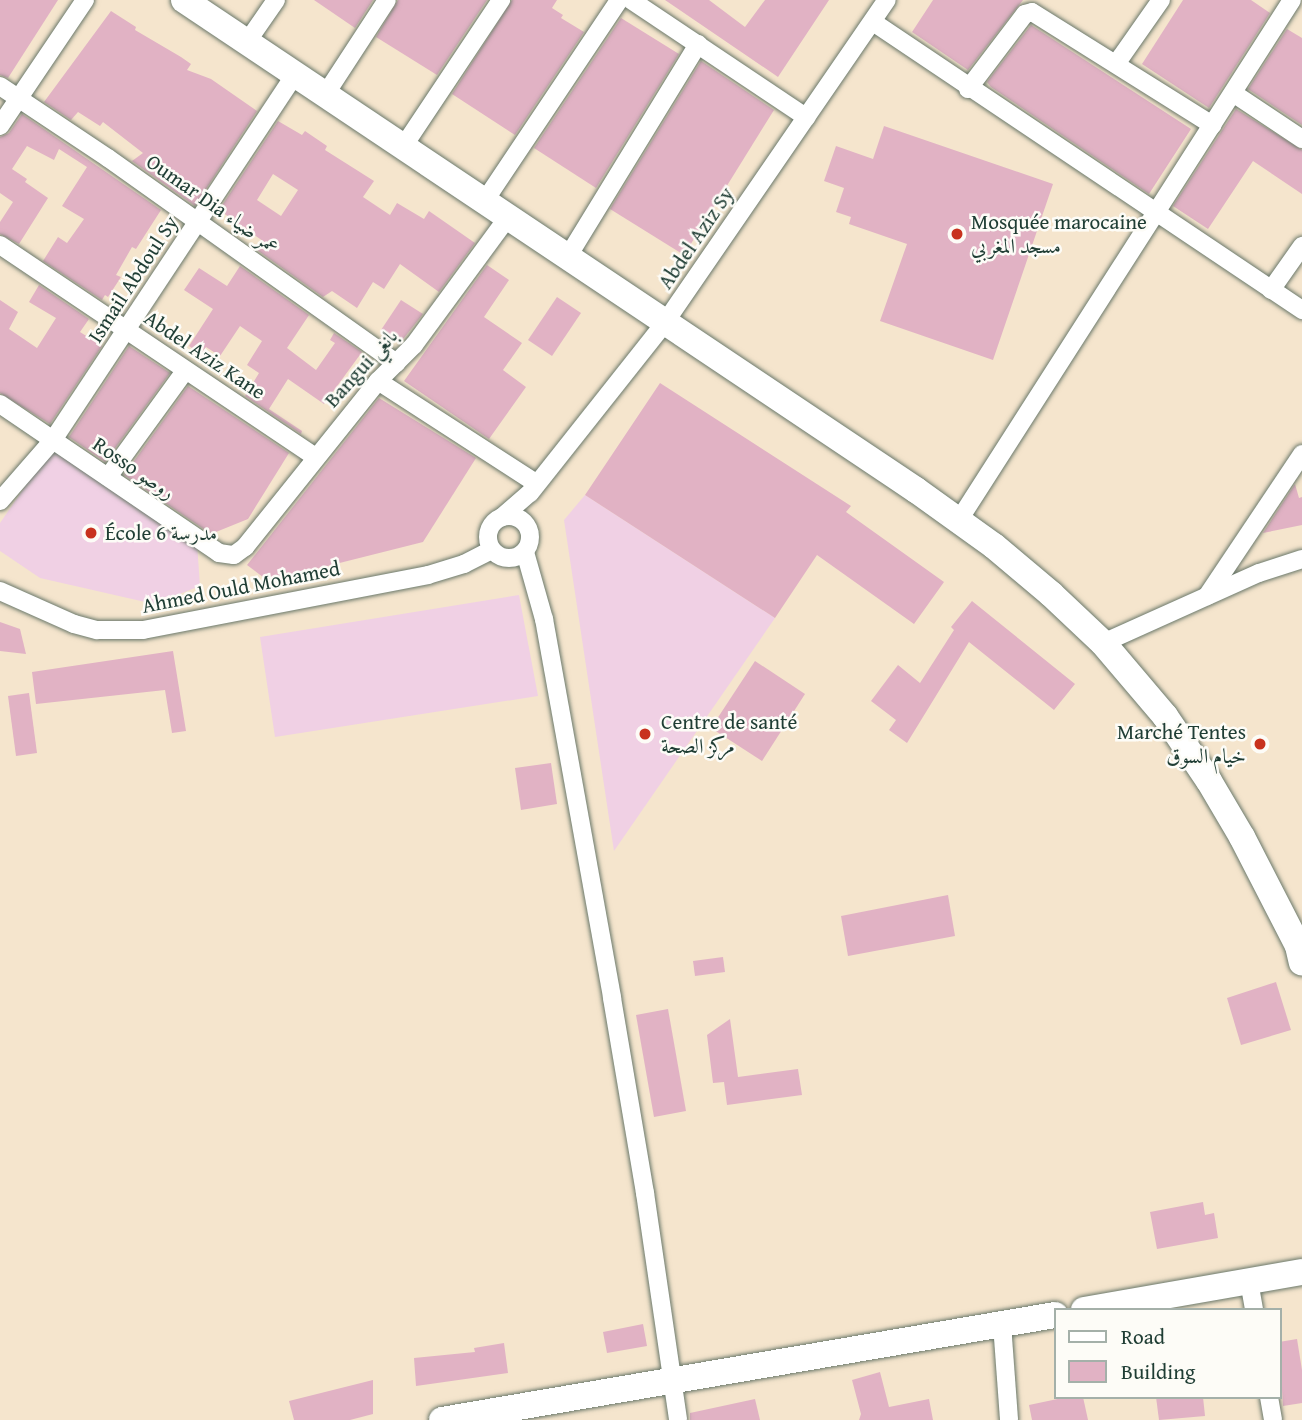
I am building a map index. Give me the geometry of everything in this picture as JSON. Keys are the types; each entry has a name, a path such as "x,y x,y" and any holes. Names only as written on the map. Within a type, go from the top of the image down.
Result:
{"street":[{"path":"0,125 85,0"},
{"path":"184,0 959,520 1003,554 1103,643 1165,716 1209,781 1242,837 1301,951"},
{"path":"247,43 276,0"},
{"path":"325,95 387,0"},
{"path":"403,147 501,0"},
{"path":"484,202 619,0"},
{"path":"631,0 806,117"},
{"name":"Abdel Aziz Sy","path":"502,517 534,488 664,324 887,0"},
{"path":"1116,64 1161,0"},
{"path":"959,520 1292,0"},
{"path":"968,89 1025,14 1032,12 1212,125"},
{"path":"873,22 968,89 1302,310"},
{"path":"567,258 698,44"},
{"name":"Ismail Abdoul Sy","path":"0,501 53,440 128,331 295,75"},
{"name":"Oumar Dia عمر ضياء","path":"0,86 198,221 396,363"},
{"path":"1233,93 1302,139"},
{"name":"Bangui بانغي","path":"244,547 314,457 378,381 414,345 508,217"},
{"name":"Abdel Aziz Kane","path":"0,244 314,457"},
{"path":"1271,290 1302,246"},
{"path":"108,477 185,371"},
{"path":"378,381 534,488 530,541 525,552 511,559 491,550 487,535 490,527 502,517 514,516 529,529"},
{"name":"Rosso روصو","path":"0,404 219,553 234,555 244,547"},
{"path":"1207,596 1302,454"},
{"name":"Ahmed Ould Mohamed","path":"0,591 74,624 97,630 143,630 428,575 464,564 491,550"},
{"path":"525,552 544,619 610,985 645,1192 678,1420"},
{"path":"1103,643 1207,596 1302,559"},
{"path":"1095,1308 1302,1272"},
{"path":"1249,1281 1254,1308"},
{"path":"442,1420 1054,1315"},
{"path":"1002,1324 1009,1420"},
{"path":"1268,1419 1269,1399"}],"shaded area":[{"name":"École 6 مدرسة","path":"53,446 197,543 200,586 154,604 40,578 0,551 0,523"},
{"name":"Centre de santé مركز الصحة","path":"585,495 775,618 614,851 564,520"},
{"path":"519,595 538,696 275,737 260,637"}],"building":[{"path":"0,0 58,0 8,78 0,75"},
{"path":"314,0 373,0 355,28"},
{"path":"398,0 487,0 437,75 376,37"},
{"path":"512,0 557,0 552,8 563,15 561,18 584,32 515,135 452,94"},
{"path":"665,0 709,0 745,27 765,0 829,0 778,77"},
{"path":"933,0 1023,0 968,70 912,32"},
{"path":"1183,0 1251,0 1270,13 1209,108 1142,64"},
{"path":"111,11 136,27 135,30 191,64 187,70 211,79 257,111 195,206 132,161 143,153 103,122 100,126 78,112 71,120 44,102"},
{"path":"621,18 679,54 596,188 534,148"},
{"path":"1031,25 1191,129 1149,194 987,82"},
{"path":"1287,29 1302,38 1302,125 1248,89"},
{"path":"701,61 774,110 684,255 610,209"},
{"path":"1236,109 1302,150 1302,194 1253,161 1208,229 1173,206"},
{"path":"22,114 161,210 136,249 132,247 116,275 121,277 108,297 105,295 102,300 43,261 58,237 67,243 84,219 62,206 87,167 59,149 54,160 27,146 12,169 48,198 19,244 0,234 0,222 13,202 0,193 0,137 9,133"},
{"path":"278,121 302,135 305,131 327,146 325,150 374,181 363,197 390,215 397,203 424,219 429,211 475,243 439,292 400,264 384,289 373,282 357,308 332,291 323,297 257,250 263,241 219,210","holes":["273,174 298,190 281,216 257,200"]},
{"name":"Mosquée marocaine مسجد المغربي","path":"884,126 1053,184 993,360 880,321 907,244 849,224 851,217 836,212 844,188 824,181 836,146 873,159"},
{"path":"487,265 509,280 484,317 522,343 503,370 526,387 489,439 404,381"},
{"path":"240,266 309,315 287,348 316,370 335,343 330,340 334,333 362,352 324,404 288,379 269,409 302,431 301,434 245,396 259,373 247,365 262,341 240,326 220,356 206,347 201,354 189,346 213,309 184,290 199,268 227,286"},
{"path":"39,285 89,319 80,332 102,346 50,424 0,393 0,300 18,312 9,329 37,348 56,318 29,302"},
{"path":"557,297 581,313 552,356 528,340"},
{"path":"401,300 423,314 400,343 381,330"},
{"path":"129,346 170,373 105,462 69,437"},
{"path":"660,383 851,506 846,512 944,582 914,624 817,555 775,618 585,495"},
{"path":"188,386 289,453 248,519 211,534 124,475"},
{"path":"379,398 476,458 423,542 268,581 247,565"},
{"path":"1295,484 1299,498 1302,497 1302,525 1263,533"},
{"path":"972,601 1075,684 1054,710 969,642 907,743 889,730 896,720 871,701 898,665 920,683 954,630 951,627"},
{"path":"0,622 20,629 26,654 0,651"},
{"path":"173,651 186,731 172,733 165,690 36,704 32,672"},
{"path":"755,661 805,694 762,761 711,728"},
{"path":"29,693 37,753 16,756 8,696"},
{"path":"551,763 557,804 521,810 515,768"},
{"path":"948,895 955,936 848,956 841,916"},
{"path":"723,957 725,972 695,976 693,961"},
{"path":"1276,982 1291,1030 1241,1045 1227,998"},
{"path":"668,1009 686,1111 654,1117 636,1015"},
{"path":"730,1019 738,1077 798,1069 802,1095 727,1105 724,1082 713,1083 707,1035"},
{"path":"1203,1202 1205,1215 1214,1213 1218,1238 1157,1249 1150,1212"},
{"path":"643,1324 647,1346 607,1353 603,1332"},
{"path":"1297,1339 1302,1370 1302,1403 1283,1406 1281,1342"},
{"path":"504,1343 508,1373 416,1386 414,1358 475,1352 474,1348"},
{"path":"880,1372 889,1407 929,1399 933,1420 859,1420 861,1414 852,1380"},
{"path":"373,1380 373,1414 350,1420 294,1420 289,1401"},
{"path":"755,1399 760,1420 690,1420 690,1413"},
{"path":"1058,1399 1083,1399 1088,1420 1032,1420 1029,1405"},
{"path":"1156,1399 1203,1399 1205,1416 1159,1420"}],"place":[{"name":"Mosquée marocaine مسجد المغربي","path":"957,234"},
{"name":"École 6 مدرسة","path":"91,533"},
{"name":"Centre de santé مركز الصحة","path":"645,734"},
{"name":"Marché Tentes خيام السوق","path":"1260,744"}]}
